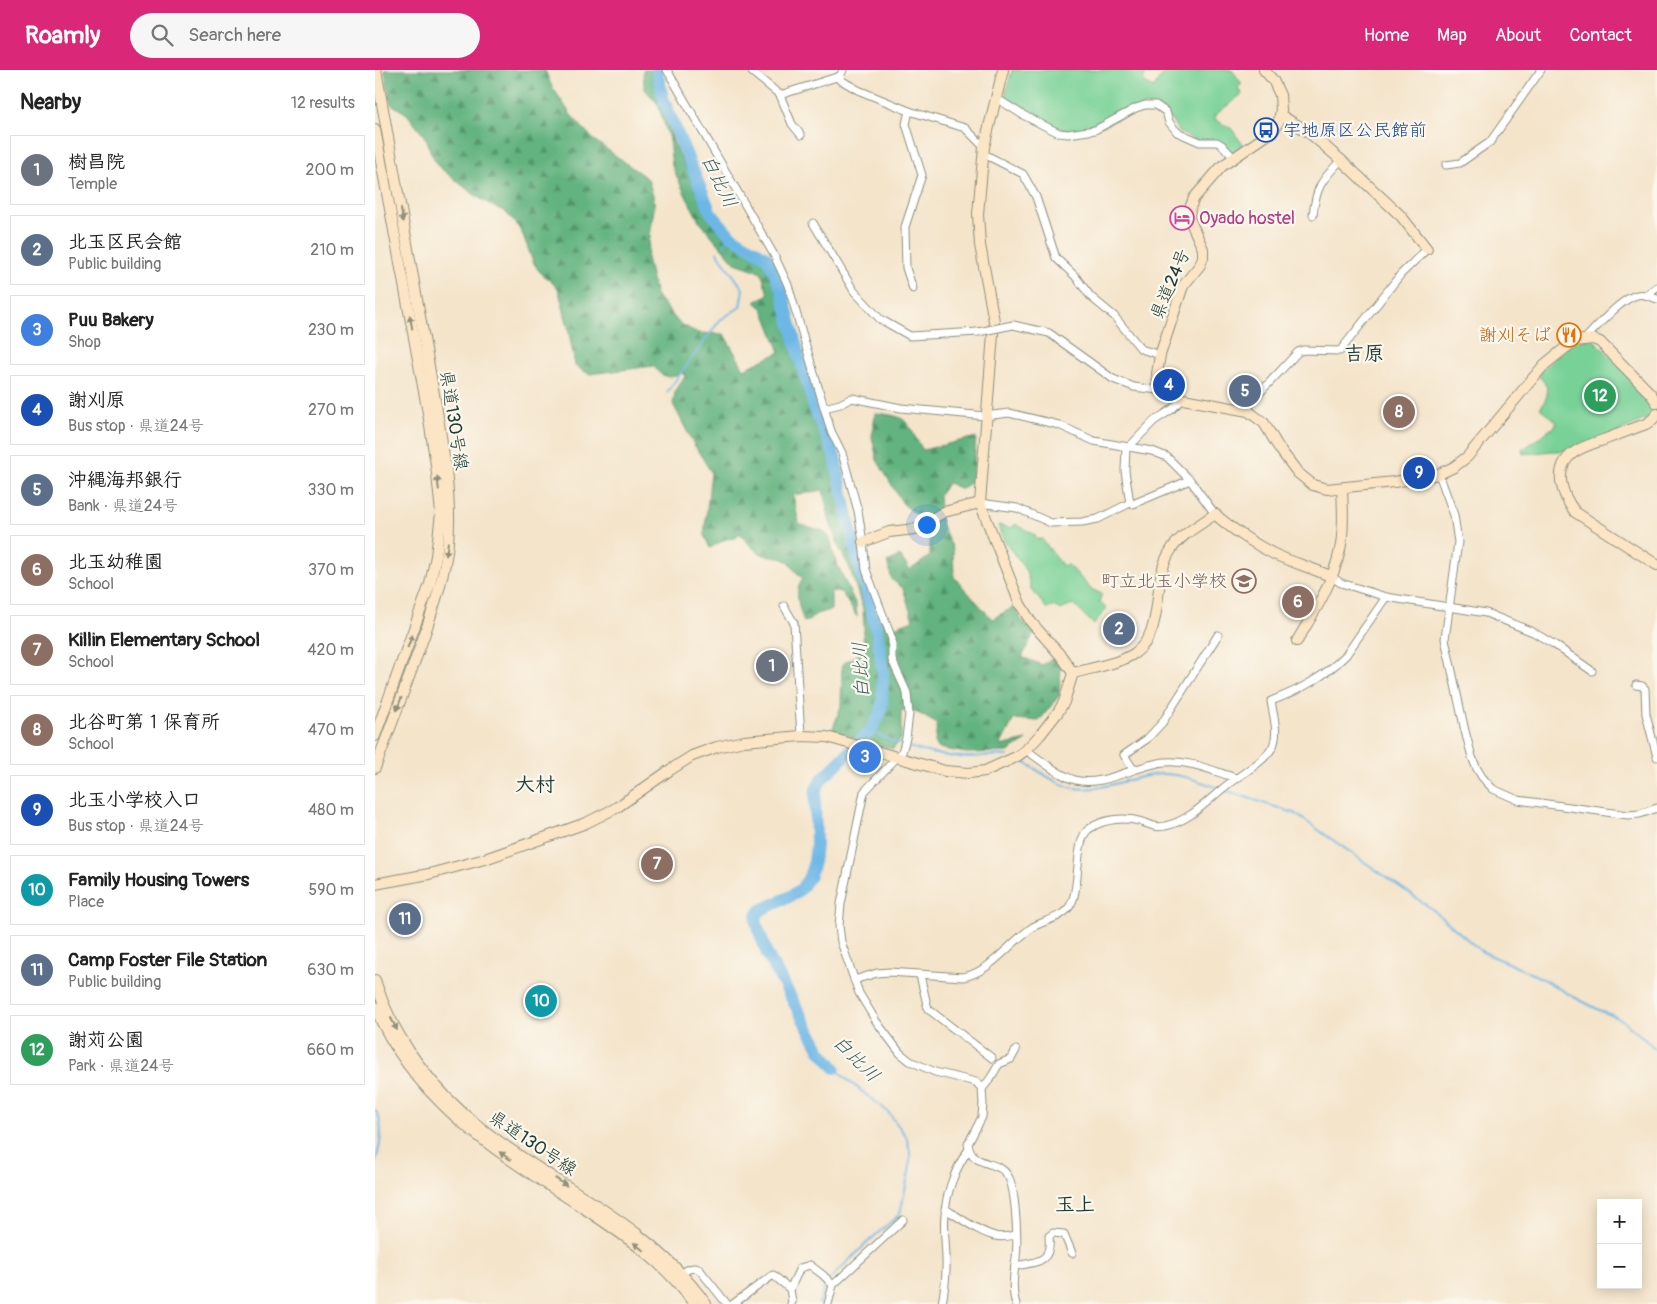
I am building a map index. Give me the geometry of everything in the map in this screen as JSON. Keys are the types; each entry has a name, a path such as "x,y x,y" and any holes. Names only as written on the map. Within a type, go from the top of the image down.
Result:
{"main road":[{"name":"県道130号線","path":"375,768 415,662 439,588 448,545 449,513 446,464 376,70"},
{"path":"1003,70 984,150 978,222 979,245 994,321 985,416 980,503 994,534 1020,604 1031,622 1062,657 1073,673"},
{"path":"1264,70 1273,80 1280,95 1280,115 1307,132 1341,160 1401,216 1427,249"},
{"name":"県道24号","path":"1166,391 1158,382 1157,374 1160,355 1183,286 1200,265 1203,258 1203,249 1189,218 1194,198 1222,166 1273,131 1279,122 1280,115"},
{"name":"県道130号線","path":"375,129 428,413 441,513 436,556 430,584 375,736"},
{"path":"1166,391 1183,399 1254,414 1264,423 1290,464 1307,481 1327,489 1341,489 1439,474 1454,467 1467,457 1544,366 1575,341 1593,339 1600,342 1651,394 1657,403"},
{"path":"1657,414 1653,420 1646,424 1583,447 1572,454 1565,463 1561,474 1561,486 1566,500 1575,512 1657,565"},
{"path":"1297,641 1332,577 1340,548 1343,518 1341,489"},
{"path":"863,542 889,532 915,530 944,512 980,503"},
{"path":"1073,673 1129,657 1145,644 1153,627 1160,581 1170,551 1190,531 1215,514 1228,526 1272,553 1332,577"},
{"path":"375,884 429,874 485,859 586,823 616,808 692,756 717,747 744,741 801,736 827,738 865,749 899,754 945,771 959,773 985,771 1009,761 1024,751 1040,735 1064,702 1073,673"},
{"path":"375,877 390,882"},
{"name":"県道130号線","path":"375,980 389,1014 406,1046 432,1081 453,1104 495,1138 633,1229 670,1261 694,1304"},
{"name":"県道130号線","path":"375,1006 390,1036 411,1069 433,1095 461,1123 517,1165 627,1238 679,1277 706,1304"}],"street":[{"path":"667,70 774,255 789,285 824,408 831,431 842,454 858,512 866,570 892,639 893,660 907,693 909,714 907,738 899,754 864,792 841,904 839,926 841,942 859,993 900,1053 910,1061 935,1072 976,1082 982,1089 982,1118 969,1141 969,1149 976,1160 1004,1170 1009,1178 1014,1196 1015,1266 1013,1287 1016,1304"},
{"path":"1446,165 1460,163 1490,142 1541,70"},
{"path":"752,72 780,95 792,124 801,135"},
{"path":"780,95 842,73"},
{"path":"842,73 839,79 858,90 909,111 965,128 984,150 1023,174 1036,197 1056,258 1075,276 1091,297 1114,316 1141,349 1160,355"},
{"path":"996,98 1023,115 1059,133 1067,134 1095,130 1136,108 1145,105 1156,105 1166,112 1169,122 1177,132 1199,142 1217,142 1222,144 1234,158"},
{"path":"909,111 906,124 922,175 905,227 906,268 913,289"},
{"path":"1313,215 1318,188 1341,160"},
{"path":"813,223 854,291 880,319 910,336 978,332 1013,325 1049,333 1113,379 1135,387 1166,391"},
{"path":"1246,411 1254,399 1298,352 1303,350 1340,351 1401,274 1427,249"},
{"path":"1646,295 1657,287"},
{"path":"1585,339 1600,322 1630,298 1639,294 1657,299"},
{"path":"824,408 841,404 852,398 901,408 985,416 1009,413 1059,425 1094,441 1151,451 1167,457 1190,480 1215,514"},
{"path":"1130,503 1125,471 1127,447 1155,421 1183,399"},
{"path":"1439,474 1454,514 1458,542 1445,639 1465,731 1476,767 1482,777 1493,788 1518,800 1615,815 1640,814 1657,808"},
{"path":"980,503 1017,508 1051,523 1082,522 1098,519 1130,503 1133,504 1190,480"},
{"path":"1332,577 1341,582 1386,597 1486,613 1533,632 1555,645 1592,672"},
{"path":"854,980 877,973 889,972 963,977 975,974 1035,926 1068,910 1075,893 1081,838 1088,829 1107,821 1127,818 1157,827 1165,826 1195,812 1258,762 1273,746 1275,731 1271,701 1312,683 1338,663 1346,655 1386,597"},
{"path":"784,606 794,623 801,736"},
{"path":"1133,769 1123,755 1147,739 1162,723 1218,635"},
{"path":"1636,685 1642,686 1645,689 1646,714 1657,757"},
{"path":"1024,751 1076,780 1083,781 1099,780 1133,769 1164,762 1200,766 1236,778"},
{"path":"920,975 928,1009 992,1058"},
{"path":"982,1089 999,1064 1011,1060 1016,1050"},
{"path":"942,1304 946,1267 944,1239 945,1209 950,1188 969,1149"},
{"path":"945,1209 980,1230 996,1236 1015,1235"},
{"path":"828,1304 832,1285 903,1220"},
{"path":"1015,1266 1040,1262 1047,1255 1050,1247 1049,1236 1053,1233 1064,1234 1072,1253"},
{"path":"791,1304 790,1289 801,1268 810,1265 832,1285"},
{"path":"679,1277 688,1269 695,1267 699,1269 727,1304"},
{"path":"733,1304 773,1275 790,1289"}],"green space":[{"path":"384,70 545,70 551,85 571,115 594,140 648,179 655,202 647,258 656,295 679,323 698,333 724,334 744,369 780,352 763,309 755,302 768,294 761,272 735,263 699,221 686,196 672,166 669,140 658,104 644,88 643,70 654,70 657,95 674,143 712,224 727,239 768,257 778,272 789,300 816,398 840,464 867,586 877,616 894,627 913,620 903,588 892,580 887,562 900,556 910,570 930,556 930,535 920,517 903,504 877,460 872,437 875,413 896,416 907,422 923,450 976,437 973,481 962,489 948,483 939,495 941,523 953,549 954,577 992,619 1014,607 1021,619 1034,633 1022,657 1042,665 1055,657 1061,668 1059,696 1039,721 1014,719 1000,746 1027,740 1008,752 966,753 938,748 935,742 937,724 918,713 901,710 901,737 893,749 832,731 841,706 842,664 862,652 864,629 863,609 849,566 840,550 830,523 823,490 793,495 799,524 824,531 830,538 835,559 856,605 857,617 841,592 831,591 831,610 816,614 810,620 804,622 798,594 798,588 803,578 787,561 759,553 740,533 736,538 726,539 710,548 704,535 711,472 693,443 673,404 675,392 686,375 681,373 669,377 659,373 654,366 589,374 575,366 558,288 539,271 533,262 523,235 515,222 504,211 472,193 439,167 431,153 427,140 407,114 391,104"},
{"path":"1012,70 1147,70 1143,82 1154,88 1167,70 1232,70 1242,84 1238,88 1242,94 1214,116 1217,121 1231,128 1246,149 1234,158 1224,146 1199,141 1180,133 1164,110 1146,105 1103,126 1068,131 1024,112 1004,100"},
{"path":"1593,339 1657,403 1657,414 1576,451 1523,454 1522,450 1555,426 1557,422 1540,408 1546,398 1547,390 1544,382 1537,374 1574,341"},
{"path":"1015,524 1034,534 1038,540 1041,538 1063,566 1068,564 1091,589 1102,594 1099,602 1106,608 1094,625 1073,604 1061,610 1053,606 1047,609 1031,589 1026,571 1002,537 998,525 1011,528"}],"waterway":[{"name":"白比川","path":"657,70 663,98 711,213 730,235 766,257 782,291 815,410 835,457 854,545 877,632 883,672 880,714 871,730 822,779 816,789 816,845 814,862 809,877 801,889 789,897 761,910 757,915 756,922 767,954 820,1050 835,1068"},
{"path":"724,245 730,235"},
{"path":"667,392 720,320 740,307 743,289 717,252"},
{"path":"871,730 891,741 930,753 955,757 1008,756"},
{"path":"1020,760 1053,780 1074,788 1096,788 1160,774 1182,776 1219,788"},
{"path":"1224,790 1294,813 1432,909 1481,951 1539,977 1623,1021 1657,1050"},
{"name":"白比川","path":"830,1279 900,1214 910,1167 910,1151 906,1136 888,1112 835,1068"},
{"path":"375,1110 381,1129 379,1151 375,1164"},
{"name":"白比川","path":"819,1304 826,1283"}],"place":[{"name":"宇地原区公民館前","path":"1266,130"},
{"name":"Oyado hostel","path":"1182,218"},
{"name":"謝刈そば","path":"1569,335"},
{"name":"謝刈原","path":"1169,385"},
{"name":"沖縄海邦銀行","path":"1245,391"},
{"name":"謝苅公園","path":"1600,396"},
{"name":"北谷町第１保育所","path":"1399,412"},
{"name":"北玉小学校入口","path":"1419,473"},
{"name":"町立北玉小学校","path":"1244,581"},
{"name":"北玉幼稚園","path":"1298,602"},
{"name":"北玉区民会館","path":"1119,629"},
{"name":"樹昌院","path":"772,666"},
{"name":"Puu Bakery","path":"865,757"},
{"name":"Killin Elementary School","path":"657,864"},
{"name":"Camp Foster File Station","path":"405,919"},
{"name":"Family Housing Towers","path":"541,1001"}],"district":[{"name":"吉原","path":"1364,353"},
{"name":"大村","path":"535,784"},
{"name":"玉上","path":"1075,1204"}]}
